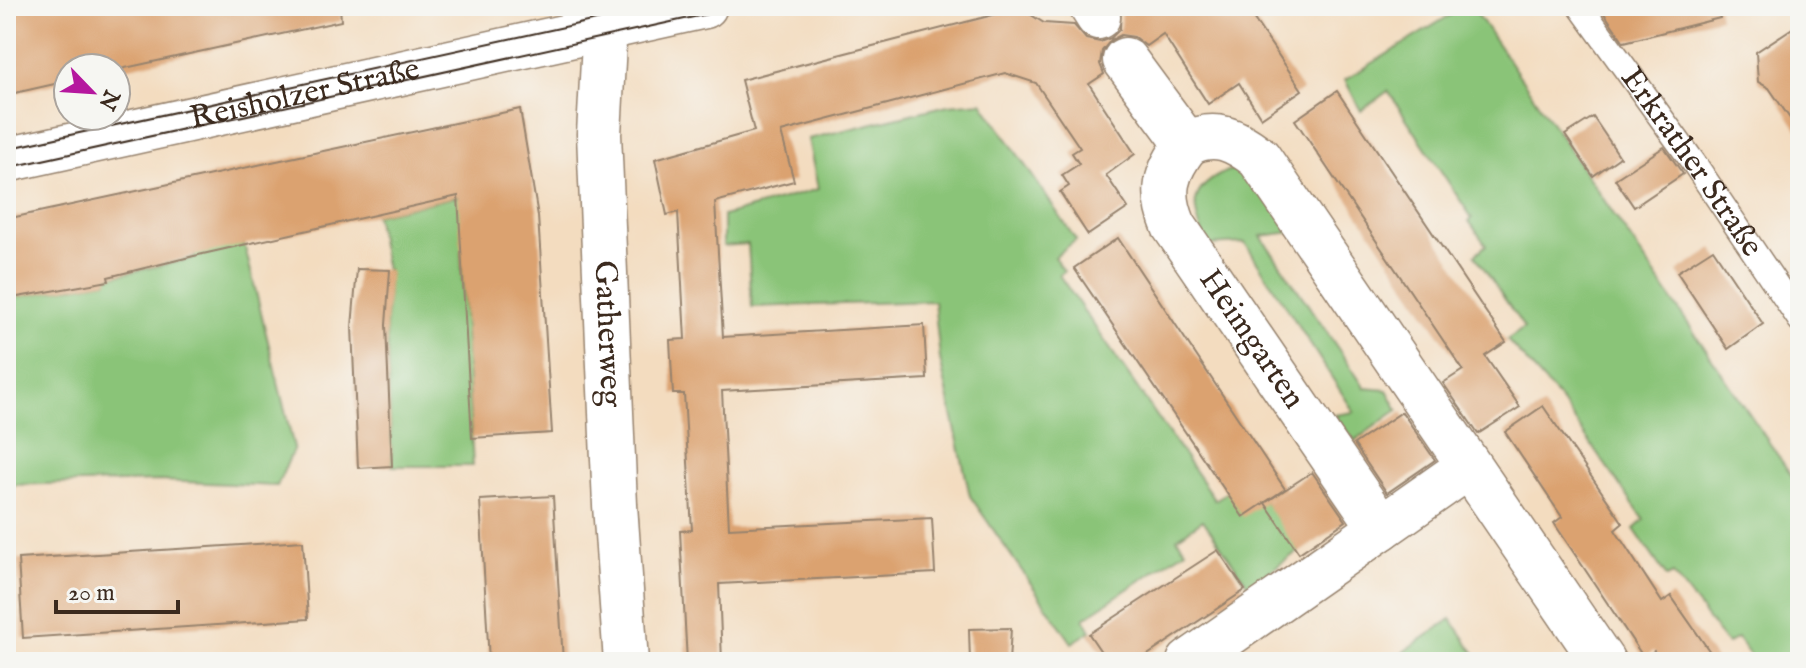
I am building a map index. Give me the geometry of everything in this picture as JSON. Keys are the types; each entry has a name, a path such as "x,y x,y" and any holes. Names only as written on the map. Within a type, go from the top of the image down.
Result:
{"street":[{"path":"604,17 705,6"},
{"name":"Reisholzer Straße","path":"6,160 604,17"},
{"name":"Gatherweg","path":"604,17 599,134 614,491 626,662"},
{"path":"1125,60 1187,144 1201,137 1223,137 1240,143 1259,158 1603,662"},
{"name":"Heimgarten","path":"1187,144 1175,160 1164,201 1174,226 1381,528"},
{"path":"1189,662 1468,467"}],"lane":[{"name":"Erkrather Straße","path":"1580,6 1696,166 1800,320"}],"green space":[{"path":"1465,6 1472,6 1800,488 1800,662 1755,662 1737,638 1727,644 1673,574 1667,577 1634,529 1644,520 1558,397 1507,340 1524,328 1475,255 1486,245 1469,221 1472,218 1388,91 1361,111 1345,80"},
{"path":"982,102 1076,240 1054,257 1064,271 1059,275 1215,500 1230,490 1264,500 1300,550 1249,586 1203,520 1177,538 1186,550 1084,618 1091,631 1072,643 970,496 940,359 934,301 752,307 748,244 723,246 723,216 818,189 808,139 948,105"},
{"path":"1230,170 1248,171 1293,232 1261,236 1365,388 1387,390 1398,410 1354,441 1335,415 1354,412 1245,243 1208,245 1198,220 1196,200 1206,184"},
{"path":"482,191 461,252 473,466 392,466 386,325 389,270 386,270 375,215"},
{"path":"243,239 294,448 277,486 160,481 6,485 6,299 108,281 108,277 195,258 193,250"},
{"path":"1451,619 1481,662 1389,662"}],"building":[{"path":"6,6 340,6 341,21 132,67 132,52 52,52 52,85 6,95"},
{"path":"1245,6 1302,90 1261,118 1239,83 1208,104 1163,34 1146,46 1134,37 1121,35 1111,40 1102,51 1100,64 1104,74 1089,84 1135,154 1106,175 1128,208 1088,235 1060,192 1069,186 1062,175 1079,164 1072,153 1080,148 1036,83 1005,73 781,132 794,181 715,202 723,337 924,325 927,379 722,391 729,528 932,518 935,573 719,584 722,662 687,662 680,531 692,530 684,394 673,394 670,340 685,339 678,212 667,215 655,159 754,131 741,80 1020,8 1044,23 1074,25 1086,39 1100,42 1111,38 1120,29 1121,8"},
{"path":"1599,6 1718,6 1720,18 1624,42"},
{"path":"1800,23 1800,133 1769,88 1758,82 1756,52"},
{"path":"1337,91 1506,342 1485,356 1520,407 1478,434 1443,383 1463,370 1295,120"},
{"path":"520,109 538,216 552,433 472,438 458,196 194,256 108,277 109,281 6,299 6,219"},
{"path":"1593,117 1620,157 1593,176 1565,135"},
{"path":"1664,147 1683,174 1634,207 1615,179"},
{"path":"1118,238 1285,489 1243,517 1074,268"},
{"path":"1713,249 1763,324 1728,349 1677,272"},
{"path":"357,269 390,270 386,325 392,466 358,468 352,327"},
{"path":"1543,406 1623,523 1615,530 1662,602 1671,596 1717,662 1662,662 1654,651 1644,658 1554,523 1562,517 1505,432"},
{"path":"1402,412 1435,460 1387,493 1354,444"},
{"path":"1312,472 1346,521 1299,553 1265,503"},
{"path":"553,496 563,662 489,662 480,500"},
{"path":"303,541 308,619 23,638 18,559"},
{"path":"1218,550 1245,590 1137,662 1108,662 1089,634"},
{"path":"1011,628 1009,662 970,662 969,629"}],"tram line":[{"path":"6,149 660,6"},
{"path":"6,168 744,6"}]}
